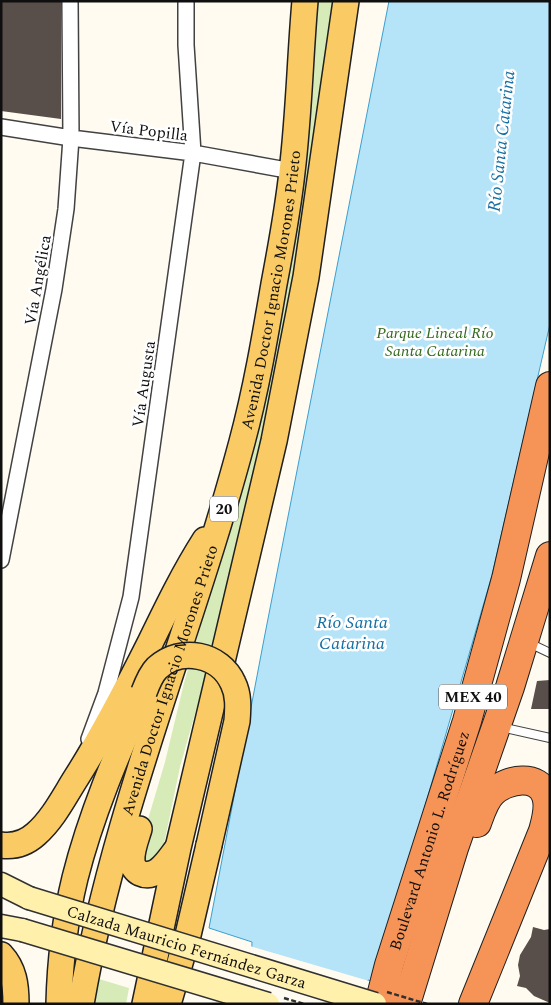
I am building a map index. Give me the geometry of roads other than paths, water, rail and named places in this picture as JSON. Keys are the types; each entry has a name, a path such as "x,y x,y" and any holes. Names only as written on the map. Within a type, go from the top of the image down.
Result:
{"highway":[{"name":"Boulevard Antonio L. Rodríguez","path":"380,1004 392,955 466,721 506,579 550,386"},
{"name":"Boulevard Antonio L. Rodríguez","path":"406,1004 435,907 495,731 550,556"},
{"path":"473,1004 543,831 549,799 539,774 517,767 502,758 495,731"},
{"path":"435,907 460,863 484,805 492,792 505,783 514,781 534,782 543,789 549,799"},
{"path":"485,1004 484,998 495,965 550,838"}],"main road":[{"name":"Avenida Doctor Ignacio Morones Prieto","path":"81,1004 90,955 152,698 224,510 243,438 263,347 292,171 305,1"},
{"name":"Avenida Doctor Ignacio Morones Prieto","path":"145,1004 178,848 274,441 306,277 346,1"},
{"path":"1,845 26,842 40,831 53,814 84,765 151,642 175,590 224,510"},
{"path":"168,1004 188,935 237,721 238,707 233,682 222,667 210,659 184,655 171,659 157,668 152,698 154,756 133,854 133,867 145,875 156,873 167,863 178,848"},
{"path":"1,855 27,856 39,851 50,843 60,832 102,759 127,710 135,699 152,698"},
{"path":"58,1004 66,926 80,860 112,766 152,698"},
{"name":"Calzada Mauricio Fernández Garza","path":"1,884 28,898 375,1004"},
{"name":"Calzada Mauricio Fernández Garza","path":"12,928 268,1004"},
{"path":"1,955 9,964 16,985 16,1004"}],"street":[{"name":"Vía Angélica","path":"1,560 54,288 66,209 71,138 70,1"},
{"name":"Vía Augusta","path":"84,765 88,742 113,671 131,597 193,153 186,45 186,1"},
{"name":"Vía Popilla","path":"1,126 71,138 193,153 292,171"}],"lane":[{"path":"524,640 550,653"},
{"path":"495,731 550,738"}],"water":[{"name":"Río Santa Catarina","path":"389,1 550,1 550,324 492,575 374,982 368,980 364,1004 250,1004 252,942 209,928"}],"park label":[{"name":"Parque Lineal Río Santa Catarina","path":"435,341"}]}
